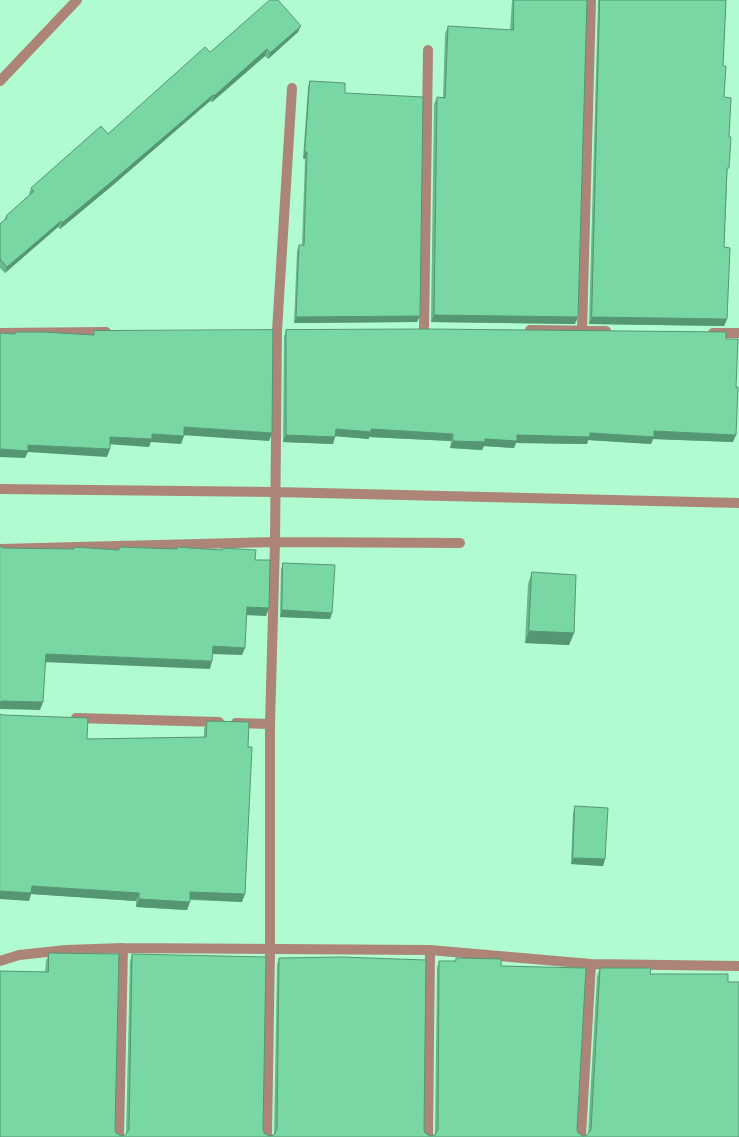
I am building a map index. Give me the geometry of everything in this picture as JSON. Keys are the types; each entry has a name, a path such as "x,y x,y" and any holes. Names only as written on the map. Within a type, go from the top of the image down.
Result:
{"street":[{"path":"0,81 77,0"},
{"path":"582,331 591,0"},
{"path":"424,329 428,50"},
{"path":"266,1137 270,950 270,724 276,492 277,331 292,88"},
{"path":"522,330 621,331"},
{"path":"0,333 119,332"},
{"path":"700,333 739,333"},
{"path":"0,490 276,492 739,502"},
{"path":"0,549 275,542 460,543"},
{"path":"70,718 270,724"},
{"path":"119,1137 123,948"},
{"path":"0,961 19,955 66,950 123,948 430,950 591,964 739,966"},
{"path":"428,1137 430,950"},
{"path":"581,1137 591,964"}],"building":[{"path":"270,0 278,0 301,26 270,53 267,49 214,96 7,267 0,259 0,224 7,218 6,216 34,191 31,188 101,126 108,134 205,47 210,52"},
{"path":"514,0 587,0 578,317 434,315 437,97 445,98 448,26 513,30"},
{"path":"600,0 726,0 723,66 726,66 724,97 731,98 729,137 731,137 729,168 727,168 724,247 730,248 727,319 592,317"},
{"path":"310,81 345,83 345,93 423,97 420,316 296,317 299,245 304,245 307,152 305,152"},
{"path":"427,329 726,332 726,339 738,339 736,435 654,431 654,437 590,433 590,437 517,435 517,441 485,439 485,442 453,441 453,434 371,429 371,432 336,429 335,437 286,435 286,330"},
{"path":"273,330 272,433 184,427 184,436 152,434 152,439 110,437 110,449 28,445 28,451 0,449 0,333 44,332 94,335 94,331"},
{"path":"0,546 3,548 74,549 74,547 119,550 119,547 177,549 177,547 256,550 255,560 270,560 269,608 247,607 245,648 213,646 212,661 46,654 43,702 0,702"},
{"path":"283,563 335,565 332,613 282,610"},
{"path":"532,572 576,575 574,633 529,631"},
{"path":"0,714 88,718 87,739 206,737 207,721 249,722 248,747 252,747 245,894 190,892 190,902 139,899 139,893 32,886 31,893 0,891"},
{"path":"575,806 608,808 605,859 573,858"},
{"path":"49,953 119,954 115,1129 116,1133 121,1136 125,1135 129,1130 132,954 266,957 263,1129 264,1133 269,1136 274,1135 277,1129 279,958 341,957 426,960 424,1129 425,1133 430,1136 435,1135 438,1129 439,961 456,961 456,958 501,959 501,966 586,968 577,1129 578,1133 583,1136 587,1135 591,1130 600,968 651,968 650,974 728,974 728,982 739,982 739,1137 0,1137 0,971 48,972"}]}
